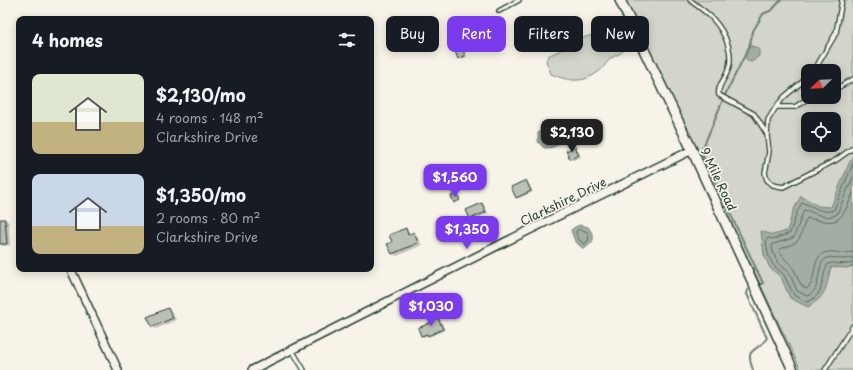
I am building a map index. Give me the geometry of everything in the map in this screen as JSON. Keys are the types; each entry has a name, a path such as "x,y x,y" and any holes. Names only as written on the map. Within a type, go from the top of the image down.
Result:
{"street":[{"name":"9 Mile Road","path":"620,0 692,150 793,370"},
{"name":"Clarkshire Drive","path":"252,370 501,244 692,150"},
{"path":"72,272 118,370"}],"lane":[{"path":"499,11 519,0"},
{"path":"690,0 712,18 722,32 728,46 731,58 730,68 718,90 719,94 754,114 767,135"},
{"path":"818,64 836,33 842,0"},
{"path":"841,86 853,80"},
{"path":"801,83 784,97 768,120 767,135 769,152 765,173 767,180 774,185 783,187 836,160 853,148"},
{"path":"776,107 795,107 801,103"},
{"path":"825,370 853,326"},
{"path":"292,350 304,370"}],"shaded area":[{"path":"625,0 853,0 853,370 801,370 649,50 649,16 633,16"},
{"path":"591,36 591,52 622,52 609,60 600,71 581,80 570,80 551,74 546,61 548,56 556,52 583,52 583,38"}],"water":[{"path":"753,46 759,49 759,56 752,62 747,61 747,50 749,47"},
{"path":"557,126 561,133 561,142 553,147 544,148 538,142 538,133"},
{"path":"853,158 853,266 847,268 831,267 825,290 819,299 808,307 790,298 781,277 770,268 764,255 761,231 773,235 787,231 793,211 801,196 818,206 831,207 850,161"},
{"path":"580,225 588,227 593,237 590,244 584,249 575,241 571,230"}],"building":[{"path":"455,52 464,52 465,56 458,59"},
{"path":"575,147 579,155 570,159 566,151"},
{"path":"526,180 531,191 516,198 511,187"},
{"path":"457,194 460,200 454,203 451,196"},
{"path":"482,203 486,212 470,219 466,210"},
{"path":"0,219 5,219 7,244 0,244"},
{"path":"406,228 408,235 414,232 418,243 392,254 387,244 392,242 389,235"},
{"path":"168,308 173,318 152,327 147,317"},
{"path":"437,316 443,329 428,336 427,334 421,336 418,328 432,322 431,319"}],"waterway":[{"path":"761,284 763,283 703,156 702,150 725,95 749,47 753,31 763,14 772,10 781,0"},
{"path":"748,290 747,294 767,338 752,351 750,357 753,370"}]}
